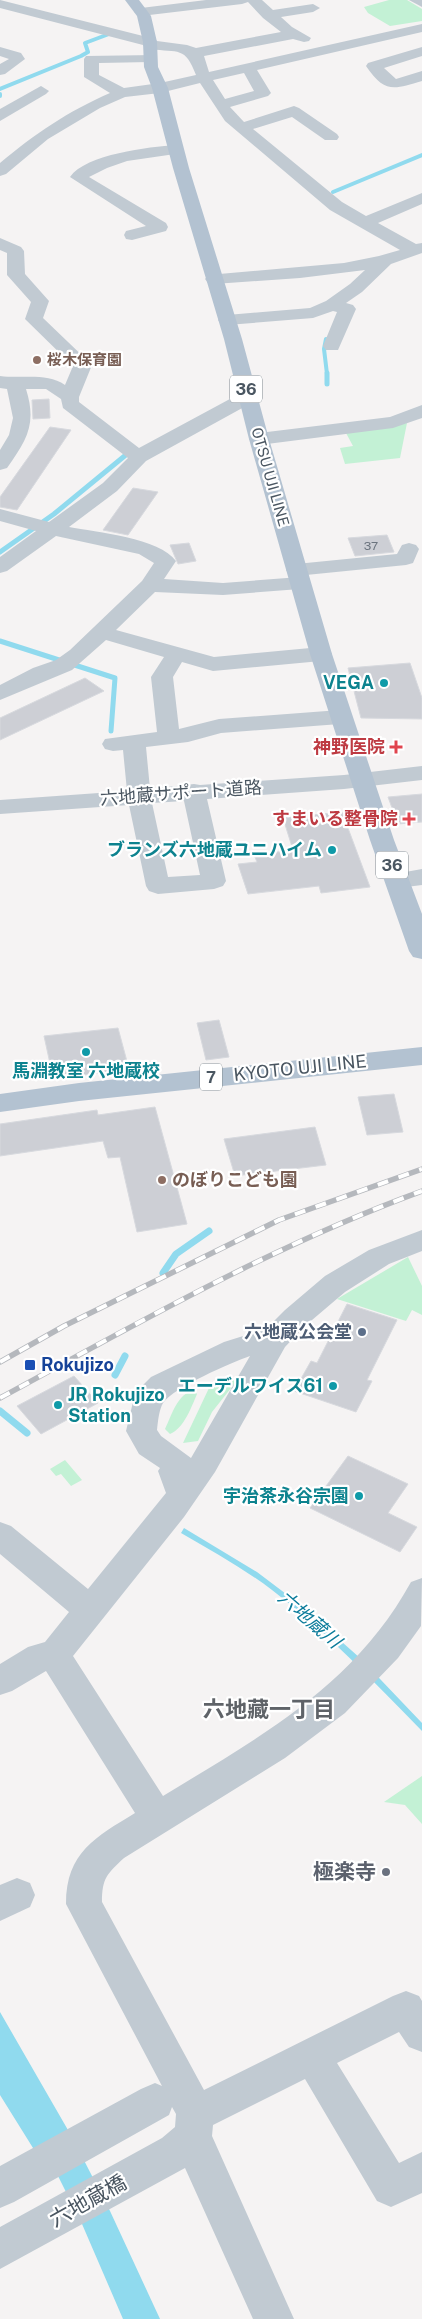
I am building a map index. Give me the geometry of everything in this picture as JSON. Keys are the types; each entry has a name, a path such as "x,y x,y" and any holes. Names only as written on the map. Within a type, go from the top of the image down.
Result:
{"main road":[{"name":"OTSU UJI LINE","path":"137,6 150,49 151,67 160,88 298,577 340,717 421,946"},
{"name":"KYOTO UJI LINE","path":"0,1103 89,1091 422,1056"}],"street":[{"path":"137,6 242,0"},
{"path":"254,0 268,15 294,34 329,50"},
{"path":"416,0 422,3"},
{"path":"2,7 150,49"},
{"path":"268,15 313,8"},
{"path":"0,171 42,136 94,105 122,93 160,88 422,28"},
{"path":"399,33 422,41"},
{"path":"122,93 92,77 91,59 150,49 178,48 193,53 294,34"},
{"path":"352,44 390,60"},
{"path":"0,51 16,56 18,60 0,71"},
{"path":"422,51 373,66 393,84 422,76"},
{"path":"193,53 196,55 204,78 230,118 336,206 416,254"},
{"path":"290,58 309,70"},
{"path":"220,105 262,93 248,68"},
{"path":"0,116 41,91"},
{"path":"242,128 294,111 331,137"},
{"path":"132,235 160,227 78,177 95,165 142,152 176,150"},
{"path":"365,223 422,198"},
{"path":"0,243 15,251 16,275 40,301 34,319 83,365 70,397 70,404 139,457"},
{"path":"214,279 290,274 416,254"},
{"path":"227,320 313,313 337,306 385,260"},
{"path":"332,346 337,306"},
{"path":"1,460 18,436 24,417 7,383 50,383 70,397"},
{"path":"0,568 110,487 139,457 181,431 248,397"},
{"path":"259,440 393,422 422,412"},
{"path":"0,515 51,529 146,549 166,561 150,585 102,632 64,665 40,673 0,693"},
{"path":"150,585 223,589 406,559 410,549"},
{"path":"102,632 213,664 321,654"},
{"path":"169,736 162,677 177,654"},
{"path":"194,791 214,882 158,886 139,796 124,743 188,734 219,726 340,717"},
{"name":"六地蔵サポート道路","path":"0,807 194,791 344,782 422,773"},
{"path":"398,880 422,877"},
{"path":"379,1257 395,1241 422,1224"},
{"path":"0,1681 40,1657 54,1655 170,1511 204,1464 275,1339 318,1297 346,1276 379,1257 422,1240"},
{"path":"170,1511 174,1470 179,1465 150,1445 141,1431 144,1413 152,1395 167,1381 236,1348 254,1342 275,1339"},
{"path":"0,1535 90,1610"},
{"path":"274,2319 188,2134 183,2087 84,1904 84,1883 91,1866 111,1847 273,1748 333,1703 365,1671 409,1616 422,1592"},
{"path":"54,1655 158,1818"},
{"name":"六地蔵橋","path":"0,2249 312,2056 406,2009 422,2034"},
{"path":"312,2056 391,2187 422,2172"},
{"path":"0,2188 155,2102"}],"green space":[{"path":"389,0 407,0 422,9 422,21 390,26 368,13 364,7"},
{"path":"407,423 400,458 345,464 340,448 353,446 346,433"},
{"path":"408,1257 422,1286 422,1315 412,1310 406,1321 337,1299"},
{"path":"232,1377 235,1383 212,1412 198,1441 183,1443 209,1388"},
{"path":"194,1390 197,1394 186,1417 179,1427 170,1434 165,1429 179,1400 188,1392"},
{"path":"65,1460 82,1480 71,1486 61,1474 56,1476 50,1469"},
{"path":"422,1776 422,1824 405,1805 384,1802"}],"water":[{"path":"184,1528 257,1572 298,1603 360,1658 422,1723 422,1731 350,1658 312,1623 250,1574 181,1533"},
{"path":"0,2012 72,2137 110,2211 160,2319 123,2319 82,2224 46,2152 38,2156 0,2095"}],"building":[{"path":"49,399 50,418 33,419 32,400"},
{"path":"50,427 71,430 17,510 0,507 0,497"},
{"path":"133,488 158,492 128,535 103,530"},
{"path":"387,535 394,552 355,556 348,538"},
{"path":"189,543 196,561 178,564 170,545"},
{"name":"VEGA","path":"410,663 422,698 422,719 361,718 348,668"},
{"path":"85,678 104,691 0,740 0,718"},
{"path":"422,794 422,822 398,824 388,797"},
{"name":"ブランズ六地蔵ユニハイム","path":"342,812 370,887 321,893 319,886 248,894 238,864 257,862 254,855 293,850 283,818"},
{"path":"219,1020 229,1057 206,1060 197,1023"},
{"name":"馬淵教室 六地蔵校","path":"118,1028 129,1069 69,1077 51,1068 44,1036"},
{"path":"394,1094 403,1132 367,1135 358,1097"},
{"path":"155,1107 187,1224 137,1232 120,1157 108,1158 103,1141 0,1156 0,1124 97,1110 98,1115"},
{"path":"315,1127 326,1165 235,1176 224,1139"},
{"path":"347,1304 397,1320 367,1380 372,1381 356,1412 294,1391 311,1361 317,1363"},
{"name":"JR Rokujizo Station","path":"74,1376 98,1403 41,1434 17,1406"},
{"name":"宇治茶永谷宗園","path":"348,1456 408,1484 388,1513 417,1527 400,1552 310,1508"}],"waterway":[{"path":"0,89 81,56 88,52 85,43 109,34"},
{"path":"333,192 422,155"},
{"path":"326,339 324,349 327,374"},
{"path":"327,374 327,384"},
{"path":"0,552 54,514 127,454"},
{"path":"0,641 115,678 111,731"},
{"path":"163,1273 176,1254 209,1231"},
{"path":"115,1375 125,1356"},
{"name":"六地蔵川","path":"0,1411 27,1433"}],"railway":[{"path":"0,1362 64,1326 279,1220 422,1169"},
{"path":"0,1398 155,1314 260,1260 367,1212 422,1191"}],"place":[{"name":"桜木保育園","path":"37,360"},
{"name":"VEGA","path":"384,683"},
{"name":"神野医院","path":"396,747"},
{"name":"すまいる整骨院","path":"409,819"},
{"name":"ブランズ六地蔵ユニハイム","path":"332,850"},
{"name":"馬淵教室 六地蔵校","path":"86,1052"},
{"name":"のぼりこども園","path":"162,1180"},
{"name":"六地蔵公会堂","path":"362,1332"},
{"name":"Rokujizo","path":"30,1365"},
{"name":"エーデルワイス61","path":"333,1386"},
{"name":"JR Rokujizo Station","path":"58,1405"},
{"name":"宇治茶永谷宗園","path":"359,1496"},
{"name":"極楽寺","path":"386,1872"}],"district":[{"name":"六地藏一丁目","path":"269,1709"}]}
